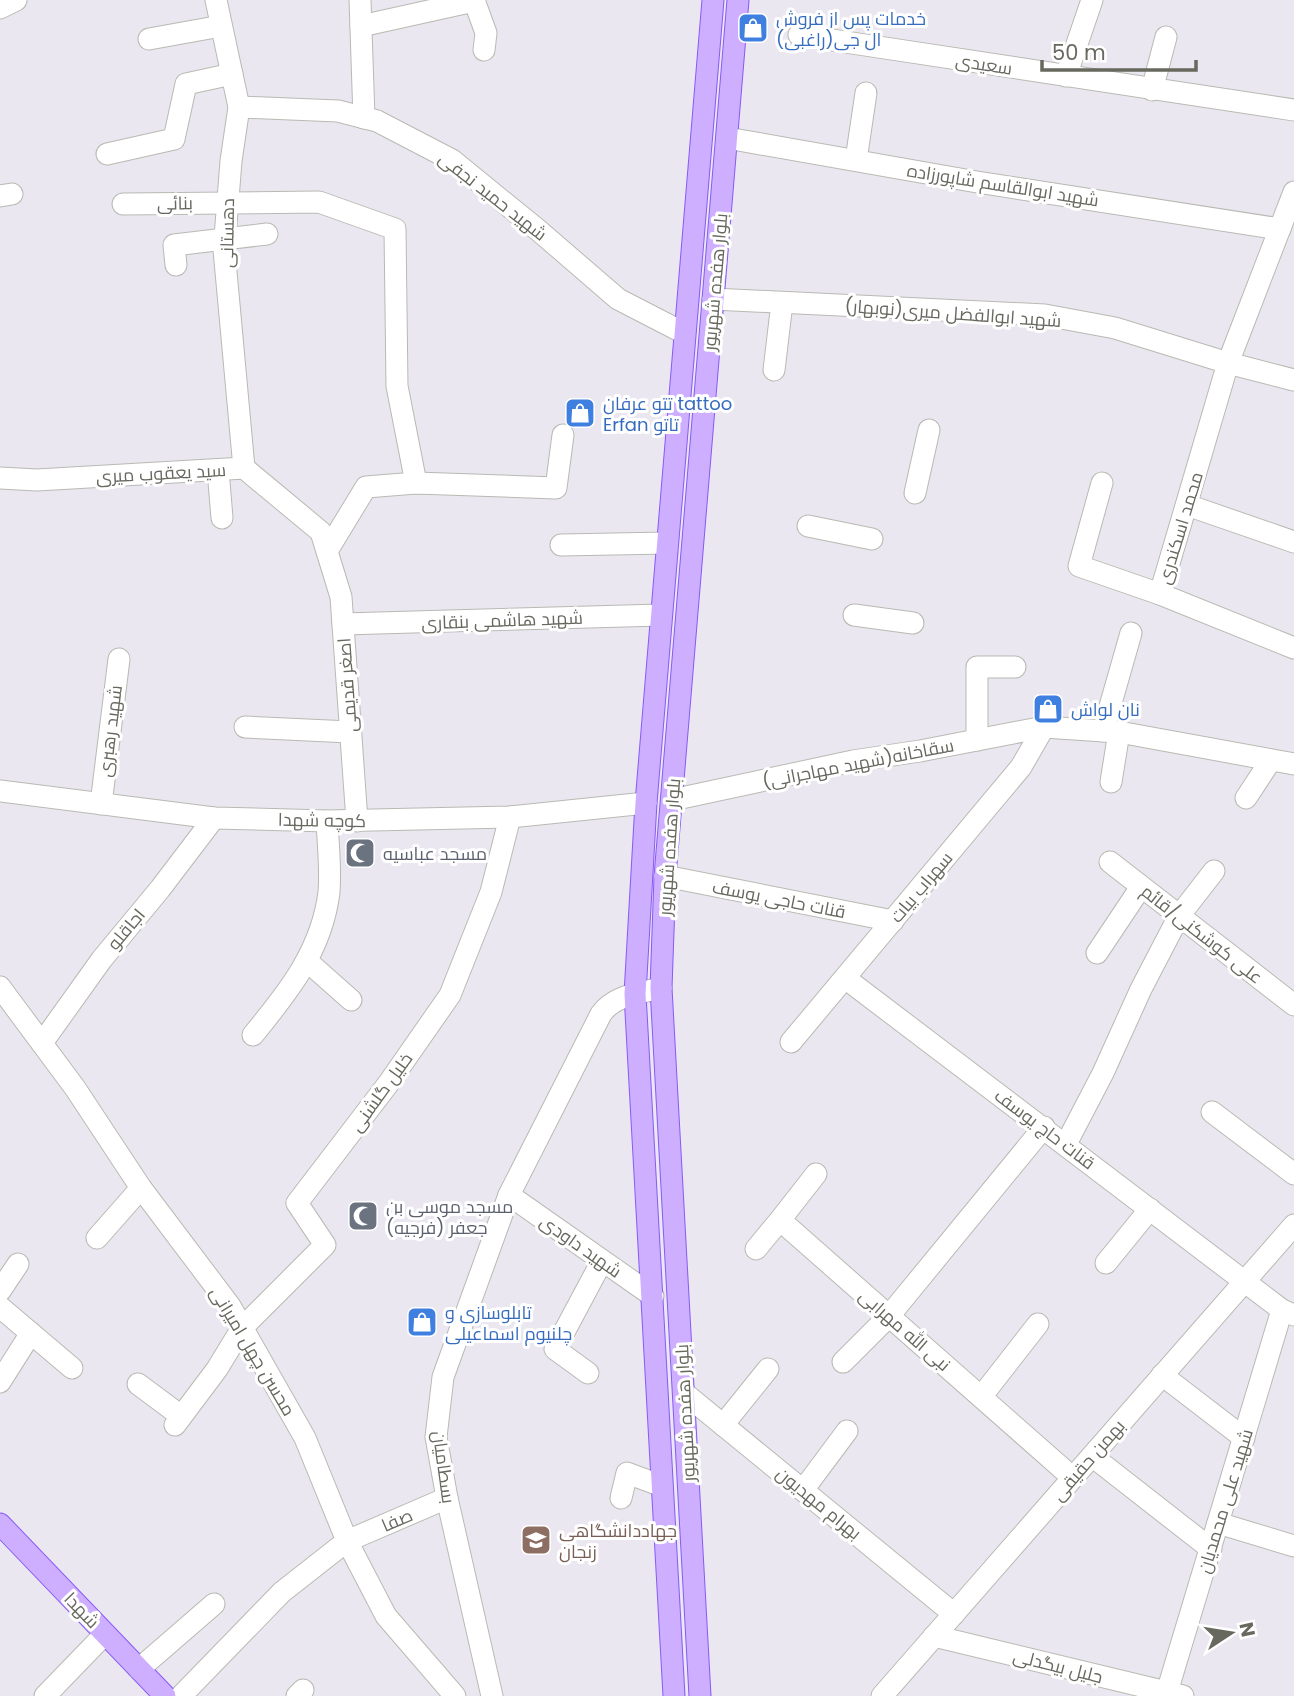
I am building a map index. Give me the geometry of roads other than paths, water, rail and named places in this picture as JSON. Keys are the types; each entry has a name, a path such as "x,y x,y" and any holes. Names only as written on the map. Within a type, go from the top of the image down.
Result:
{"main road":[{"name":"بلوار هفده شهریور","path":"674,1696 635,994 646,803 713,0"},
{"name":"بلوار هفده شهریور","path":"700,1696 662,988 666,876 738,0"},
{"name":"شهدا","path":"2,1529 165,1696"}],"street":[{"path":"0,8 16,0"},
{"name":"دهستانی","path":"216,0 239,107 231,161 224,250 244,468"},
{"path":"360,0 364,118"},
{"path":"361,26 474,0 485,33 484,50"},
{"path":"1066,76 1092,0"},
{"path":"149,40 221,26"},
{"name":"سعیدی","path":"799,35 1294,110"},
{"path":"1152,90 1166,37"},
{"path":"107,154 174,139 186,84 232,74"},
{"path":"856,160 866,93"},
{"name":"شهید حمید نجفی","path":"239,107 338,111 377,121 452,160 618,299 684,333"},
{"name":"شهید ابوالقاسم شاپورزاده","path":"727,138 990,184 1280,229"},
{"name":"محمد اسکندری","path":"1294,192 1228,363 1160,594 1294,648"},
{"name":"بنائی","path":"123,204 319,202 395,229 397,386 416,483"},
{"path":"176,265 174,245 268,234"},
{"name":"شهید ابوالفضل میری(نوبهار)","path":"713,299 1045,315 1115,328 1294,380"},
{"path":"774,370 782,303"},
{"path":"915,493 929,430"},
{"path":"327,551 366,487 416,483 556,488 563,435"},
{"name":"سید یعقوب میری","path":"0,478 37,480 244,468 321,532 327,551"},
{"path":"218,470 222,518"},
{"path":"1102,483 1079,566 1160,594"},
{"path":"1187,505 1294,542"},
{"path":"808,526 873,539"},
{"path":"561,545 667,543"},
{"name":"اصغر قدیمی","path":"327,551 341,597 357,821"},
{"name":"شهید هاشمی بنقاری","path":"343,624 661,615"},
{"path":"854,615 913,624"},
{"path":"1111,782 1111,731 1131,634"},
{"name":"شهید رهبری","path":"101,804 119,659"},
{"path":"977,740 977,667 1015,667"},
{"path":"245,727 350,732"},
{"name":"سقاخانه(شهید مهاجرانی)","path":"672,800 853,761 1044,727 1111,731 1294,764"},
{"name":"سهراب بیات","path":"791,1042 1021,767 1044,727"},
{"path":"1246,798 1271,760"},
{"name":"کوچه شهدا","path":"0,791 214,818 327,821 510,817 646,803"},
{"name":"خلیل گلشنی","path":"242,1328 325,1245 297,1203 388,1084 450,995 491,892 510,817"},
{"name":"اجاقلو","path":"42,1043 102,959 214,818"},
{"path":"253,1035 284,996 315,947 324,920 329,890 327,821"},
{"name":"علی کوشکنی/قائم","path":"1110,862 1294,1005"},
{"path":"1066,1144 1140,989 1179,916 1214,871"},
{"name":"قنات حاجی یوسف","path":"666,876 893,921"},
{"path":"1097,953 1141,887"},
{"path":"307,961 351,1000"},
{"name":"قنات حاج یوسف","path":"845,978 1244,1282 1288,1312"},
{"name":"محسن چهل امیرانی","path":"0,986 75,1088 141,1188 230,1306 304,1438 346,1541 386,1616 455,1696"},
{"name":"بسطامیان","path":"492,1696 447,1499 436,1437 443,1377 509,1195 601,1014 605,1007 617,1000 662,988"},
{"path":"1212,1112 1294,1174"},
{"path":"843,1362 889,1316 1044,1127"},
{"path":"755,1249 816,1174"},
{"path":"97,1238 141,1188"},
{"name":"شهید داودی","path":"509,1195 653,1296"},
{"path":"1106,1264 1150,1209"},
{"name":"نبی الله مهرابی","path":"780,1220 1073,1478"},
{"name":"بهمن حقیقی","path":"882,1696 1294,1225"},
{"path":"588,1373 555,1349 602,1261"},
{"path":"0,1291 18,1264"},
{"path":"0,1307 72,1368"},
{"name":"شهید علی محمدیان","path":"1175,1694 1218,1523 1288,1312"},
{"path":"981,1397 1038,1324"},
{"path":"138,1384 178,1421 217,1369 242,1328"},
{"path":"0,1382 31,1333"},
{"path":"723,1425 768,1369"},
{"path":"1162,1375 1244,1438"},
{"name":"بهرام مهدیون","path":"684,1393 954,1614"},
{"path":"803,1490 848,1431"},
{"path":"1092,1456 1211,1549"},
{"path":"621,1498 627,1472 662,1486"},
{"name":"صفا","path":"181,1696 282,1592 346,1541 447,1499"},
{"path":"1218,1523 1294,1546"},
{"path":"139,1669 214,1604"},
{"path":"45,1696 105,1633"},
{"name":"جلیل بیگدلی","path":"934,1636 1175,1694"}],"place":[{"name":"خدمات پس از فروش ال جی(راغبی)","path":"753,28"},
{"name":"تتو عرفان tattoo Erfan تاتو","path":"580,413"},
{"name":"نان لواش","path":"1048,709"},
{"name":"مسجد عباسیه","path":"360,853"},
{"name":"مسجد موسی بن جعفر (فرجیه)","path":"363,1216"},
{"name":"تابلوسازی و چلنیوم اسماعیلی","path":"422,1322"},
{"name":"جهاددانشگاهی زنجان","path":"536,1540"}]}
